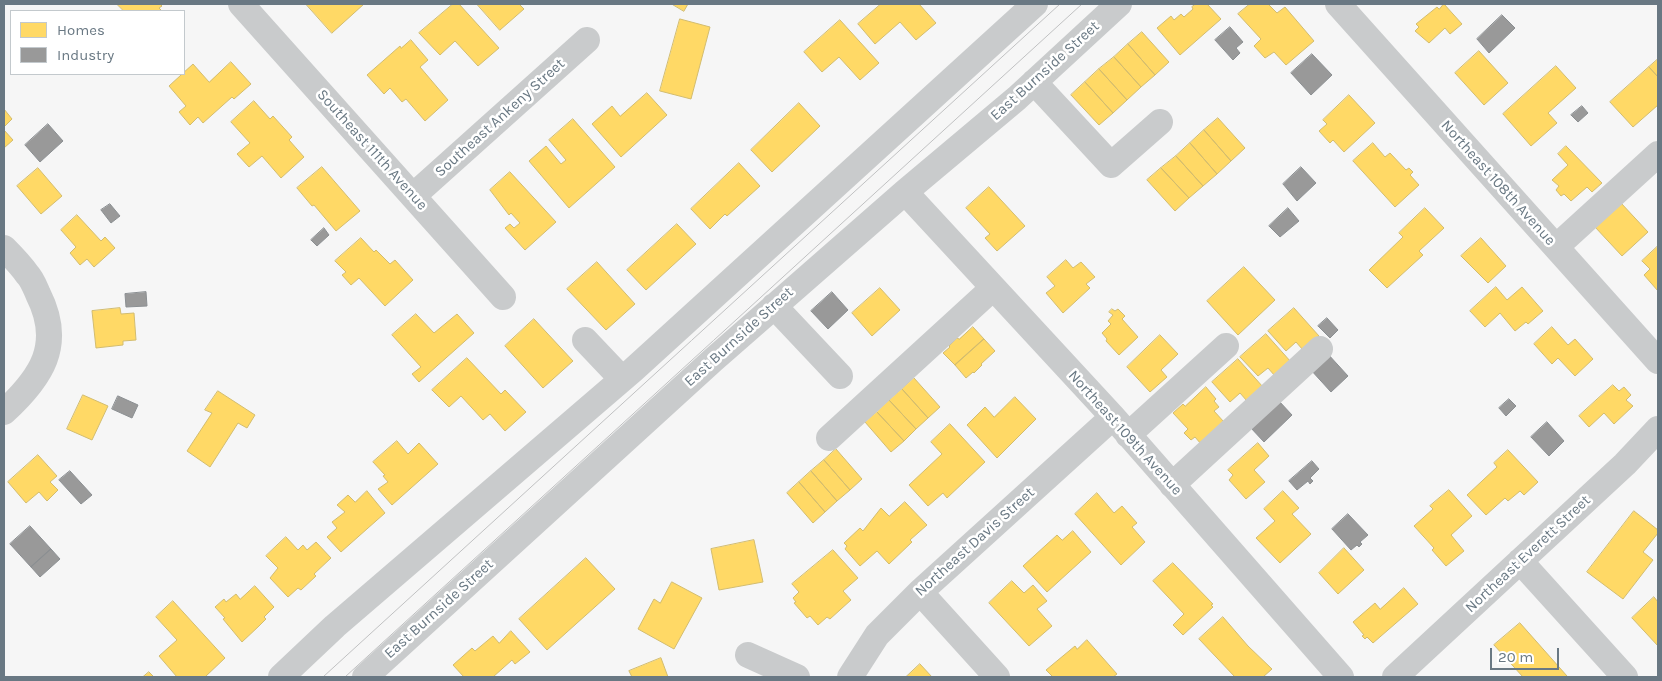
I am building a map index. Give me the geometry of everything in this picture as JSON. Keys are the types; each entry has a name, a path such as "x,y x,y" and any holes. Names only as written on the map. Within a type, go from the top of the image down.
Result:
{"street":[{"name":"Southeast 111th Avenue","path":"241,4 503,297"},
{"path":"281,677 348,615 622,379 1035,4"},
{"name":"East Burnside Street","path":"365,677 713,360 1034,82 1119,4"},
{"name":"Northeast 108th Avenue","path":"1338,4 1658,361"},
{"name":"Southeast Ankeny Street","path":"413,196 587,40"},
{"path":"1034,82 1111,165 1160,122"},
{"path":"1556,247 1658,154"},
{"name":"Northeast 109th Avenue","path":"905,192 1120,426 1340,677"},
{"path":"4,248 28,275 45,307 50,330 46,356 37,377 4,412"},
{"path":"829,438 993,288"},
{"path":"774,306 840,376"},
{"path":"585,340 622,379"},
{"name":"Northeast Davis Street","path":"850,677 877,634 920,592 1120,426 1226,346"},
{"path":"1172,485 1320,349"},
{"name":"Northeast Everett Street","path":"1395,677 1624,464 1658,429"},
{"path":"1520,561 1625,677"},
{"path":"920,592 997,677"},
{"path":"748,655 797,677"}],"building: Homes":[{"path":"117,4 160,4 162,6 159,8 161,10 123,10"},
{"path":"306,4 364,4 332,33"},
{"path":"453,4 459,4 499,48 478,66 455,41 440,55 419,33"},
{"path":"477,4 519,4 524,9 500,30"},
{"path":"672,4 688,4 684,11"},
{"path":"881,4 919,4 936,23 916,40 900,22 875,44 858,24"},
{"path":"1196,4 1207,4 1221,19 1180,55 1157,28 1171,16 1174,20 1181,14 1184,17"},
{"path":"1250,4 1268,4 1277,13 1285,7 1314,41 1286,65 1274,52 1265,58 1254,46 1261,39 1238,14"},
{"path":"1444,4 1462,24 1450,34 1445,28 1429,43 1415,31 1419,27 1416,24 1437,7 1439,9"},
{"path":"680,19 710,27 691,99 660,91"},
{"path":"840,20 879,63 860,80 839,57 822,72 804,52"},
{"path":"1142,32 1169,62 1155,75 1128,44"},
{"path":"411,40 428,60 420,67 448,100 425,121 406,99 402,102 390,88 384,94 367,75 400,46 401,48"},
{"path":"1128,44 1155,75 1141,87 1114,57"},
{"path":"1479,51 1508,83 1484,105 1455,73"},
{"path":"1114,57 1141,87 1127,100 1099,69"},
{"path":"1658,59 1658,77 1649,67"},
{"path":"231,62 251,84 234,99 232,97 203,123 198,117 190,125 179,112 186,106 169,86 181,75 185,75 185,71 193,64 209,82"},
{"path":"1556,66 1576,88 1548,113 1557,123 1531,146 1503,114"},
{"path":"1649,67 1658,77 1658,105 1633,127 1610,102"},
{"path":"1099,69 1127,100 1113,113 1085,82"},
{"path":"1085,82 1113,113 1099,125 1071,95"},
{"path":"647,93 667,115 621,157 592,124 612,106 620,116"},
{"path":"1349,95 1375,123 1344,152 1333,140 1330,143 1319,131 1327,124 1323,120"},
{"path":"254,101 270,119 273,116 292,137 289,140 304,157 281,178 262,156 249,167 237,154 250,143 231,122"},
{"path":"799,103 820,126 772,172 751,150"},
{"path":"4,109 12,119 4,127"},
{"path":"1218,118 1245,148 1231,161 1204,130"},
{"path":"573,119 615,167 569,208 529,161 546,146 561,164 566,160 549,140"},
{"path":"4,130 13,140 4,148"},
{"path":"1204,130 1231,161 1217,174 1190,143"},
{"path":"1190,143 1217,174 1203,186 1176,156"},
{"path":"1373,143 1385,157 1390,153 1406,170 1409,168 1413,172 1410,175 1419,185 1395,207 1353,161"},
{"path":"1566,146 1602,183 1592,192 1587,187 1571,201 1564,194 1561,196 1556,190 1559,186 1552,180 1568,165 1558,154"},
{"path":"1176,156 1203,186 1189,198 1161,168"},
{"path":"739,163 760,186 727,216 725,214 710,229 691,209"},
{"path":"322,167 360,211 336,231 297,188"},
{"path":"38,168 62,196 41,214 17,186"},
{"path":"1161,168 1189,198 1175,211 1147,180"},
{"path":"510,172 556,222 525,250 505,228 510,224 514,228 520,223 511,213 509,215 490,190"},
{"path":"989,187 1025,226 997,251 985,238 990,234 966,208"},
{"path":"1621,203 1648,232 1622,256 1595,227"},
{"path":"1425,208 1444,228 1419,251 1423,255 1387,288 1369,270 1403,237 1399,233"},
{"path":"77,215 101,241 105,237 115,248 94,267 87,259 80,265 70,253 76,247 61,230"},
{"path":"677,224 696,244 646,290 627,270"},
{"path":"361,238 374,252 376,250 390,264 395,260 413,280 385,306 359,278 351,285 342,275 346,272 335,261"},
{"path":"1481,238 1506,266 1488,283 1461,256"},
{"path":"1657,247 1658,291 1644,275 1650,269 1642,261"},
{"path":"1066,260 1073,268 1081,262 1095,277 1086,284 1090,288 1063,313 1046,293 1055,286 1047,277"},
{"path":"597,262 635,304 606,330 567,289"},
{"path":"1244,267 1275,300 1238,335 1207,301"},
{"path":"1496,287 1507,300 1522,287 1543,311 1528,324 1526,322 1515,331 1500,313 1485,327 1470,311"},
{"path":"880,288 900,310 872,336 852,313"},
{"path":"120,308 121,314 134,313 136,340 123,341 123,345 96,348 92,311"},
{"path":"1294,308 1319,336 1303,350 1296,342 1286,351 1268,331"},
{"path":"1112,309 1115,311 1118,309 1125,316 1122,319 1138,337 1119,355 1106,341 1107,339 1102,333 1111,324 1108,321 1113,315 1109,312"},
{"path":"416,314 434,333 457,314 474,333 419,382 412,374 421,367 392,335"},
{"path":"534,319 573,361 543,388 505,346"},
{"path":"973,327 984,339 955,365 943,353 957,338 959,339"},
{"path":"1552,327 1568,345 1575,339 1593,359 1575,376 1558,358 1552,364 1534,344"},
{"path":"1266,334 1291,362 1275,376 1268,368 1258,376 1240,357"},
{"path":"1160,335 1178,354 1161,370 1167,377 1150,392 1127,367"},
{"path":"984,339 995,351 974,373 966,378 955,365"},
{"path":"467,358 501,394 505,390 526,412 505,431 490,414 483,420 461,396 449,407 432,390"},
{"path":"1238,359 1263,387 1247,401 1240,393 1230,402 1212,382"},
{"path":"914,378 940,407 928,418 902,389"},
{"path":"1613,385 1619,391 1624,387 1631,395 1626,400 1633,406 1614,424 1604,413 1589,427 1579,416"},
{"path":"1206,387 1216,399 1214,401 1219,407 1214,411 1224,422 1201,444 1195,437 1191,440 1184,433 1188,429 1173,413 1183,404 1185,406"},
{"path":"902,389 928,418 916,429 889,400"},
{"path":"218,391 255,415 247,428 238,423 210,467 187,451 212,413 205,410"},
{"path":"83,395 108,406 92,440 67,429"},
{"path":"1015,397 1036,419 997,458 967,425 985,407 994,417"},
{"path":"889,400 916,429 904,441 877,412"},
{"path":"877,412 904,441 891,452 865,422"},
{"path":"950,424 985,462 947,498 943,493 928,506 909,485 942,454 931,442"},
{"path":"397,441 408,454 419,443 438,464 392,505 378,489 388,482 383,476 385,475 373,462"},
{"path":"1258,443 1269,456 1254,470 1265,482 1246,499 1229,480 1233,475 1228,470"},
{"path":"836,449 862,479 850,490 824,460"},
{"path":"1508,450 1538,482 1524,495 1520,491 1508,501 1505,498 1486,515 1467,495 1497,467 1494,463"},
{"path":"38,455 57,476 50,482 58,490 47,501 39,492 26,503 8,482"},
{"path":"824,460 850,490 837,501 811,471"},
{"path":"811,471 837,501 825,512 799,482"},
{"path":"799,482 825,512 813,523 787,493"},
{"path":"1449,490 1472,516 1451,535 1464,551 1446,566 1432,550 1434,548 1414,526 1433,509 1430,506"},
{"path":"367,491 385,513 341,552 327,537 337,528 332,522 345,512 337,505 348,495 355,502"},
{"path":"1283,491 1299,508 1292,514 1311,534 1280,563 1256,538 1275,521 1264,509"},
{"path":"1097,493 1114,513 1122,506 1137,523 1132,527 1145,542 1121,565 1075,514"},
{"path":"905,502 927,525 910,540 912,542 889,564 877,551 860,566 845,549 847,546 844,543 860,528 863,531 881,508 889,516"},
{"path":"1634,511 1658,530 1658,533 1643,552 1653,560 1623,599 1587,572"},
{"path":"1073,531 1091,552 1047,592 1023,566 1057,535 1062,540"},
{"path":"286,537 298,550 303,545 307,550 316,542 331,558 301,590 298,588 288,597 270,578 278,568 266,556"},
{"path":"754,540 763,582 719,590 711,549"},
{"path":"1344,548 1364,570 1338,594 1319,573"},
{"path":"833,550 858,578 843,591 851,600 830,619 827,617 818,625 810,616 807,618 794,603 796,602 793,598 799,592 792,584"},
{"path":"586,558 615,589 547,650 519,619"},
{"path":"1173,563 1213,604 1211,605 1213,607 1183,635 1173,625 1184,614 1153,581"},
{"path":"1012,581 1024,593 1033,585 1047,601 1037,609 1052,626 1029,646 989,603"},
{"path":"672,582 702,598 674,649 638,629 654,599 660,603"},
{"path":"255,586 274,607 264,617 266,619 242,642 215,607 224,599 226,602 236,594 240,599"},
{"path":"1404,588 1418,604 1373,643 1367,637 1365,639 1353,622 1375,603 1380,609"},
{"path":"1654,597 1658,602 1658,646 1632,618"},
{"path":"173,601 225,658 205,677 177,677 159,656 177,640 156,617"},
{"path":"1223,617 1248,646 1272,669 1263,677 1235,677 1199,639"},
{"path":"1520,623 1567,676 1523,677 1494,645"},
{"path":"511,631 530,652 515,664 512,660 493,677 464,677 453,665 472,648 475,651 493,636 499,643"},
{"path":"1087,640 1117,674 1113,677 1053,677 1046,670 1075,646 1077,649"},
{"path":"661,658 668,677 632,677 629,671"},
{"path":"920,664 932,677 906,677"},
{"path":"149,672 154,677 143,677"}],"building: Industry":[{"path":"1502,15 1515,28 1489,53 1477,39"},
{"path":"1230,27 1243,42 1236,48 1240,53 1233,60 1215,40"},
{"path":"1312,54 1332,75 1311,95 1291,73"},
{"path":"1582,106 1588,113 1578,122 1571,115"},
{"path":"48,124 63,141 40,162 25,145"},
{"path":"1301,167 1316,183 1297,201 1283,184"},
{"path":"110,204 120,216 111,223 101,210"},
{"path":"1288,208 1299,221 1280,237 1269,226"},
{"path":"324,228 329,235 317,246 311,240"},
{"path":"146,292 147,306 126,307 125,294"},
{"path":"832,292 848,310 828,329 811,311"},
{"path":"1327,318 1338,330 1330,338 1318,326"},
{"path":"1327,353 1348,376 1331,392 1310,369"},
{"path":"118,396 138,405 132,418 112,409"},
{"path":"1509,399 1516,406 1506,416 1499,408"},
{"path":"1279,401 1292,415 1264,442 1250,427"},
{"path":"1547,422 1564,441 1549,456 1531,437"},
{"path":"1312,461 1319,469 1310,478 1313,481 1310,484 1308,481 1297,490 1289,481"},
{"path":"70,471 92,495 81,504 59,480"},
{"path":"1348,514 1368,535 1360,542 1362,544 1359,547 1357,545 1351,550 1332,529"},
{"path":"30,526 51,549 31,567 10,544"},
{"path":"51,549 60,559 40,577 31,567"}],"tram line":[{"path":"323,677 1060,4"},
{"path":"345,677 1082,4"}]}
